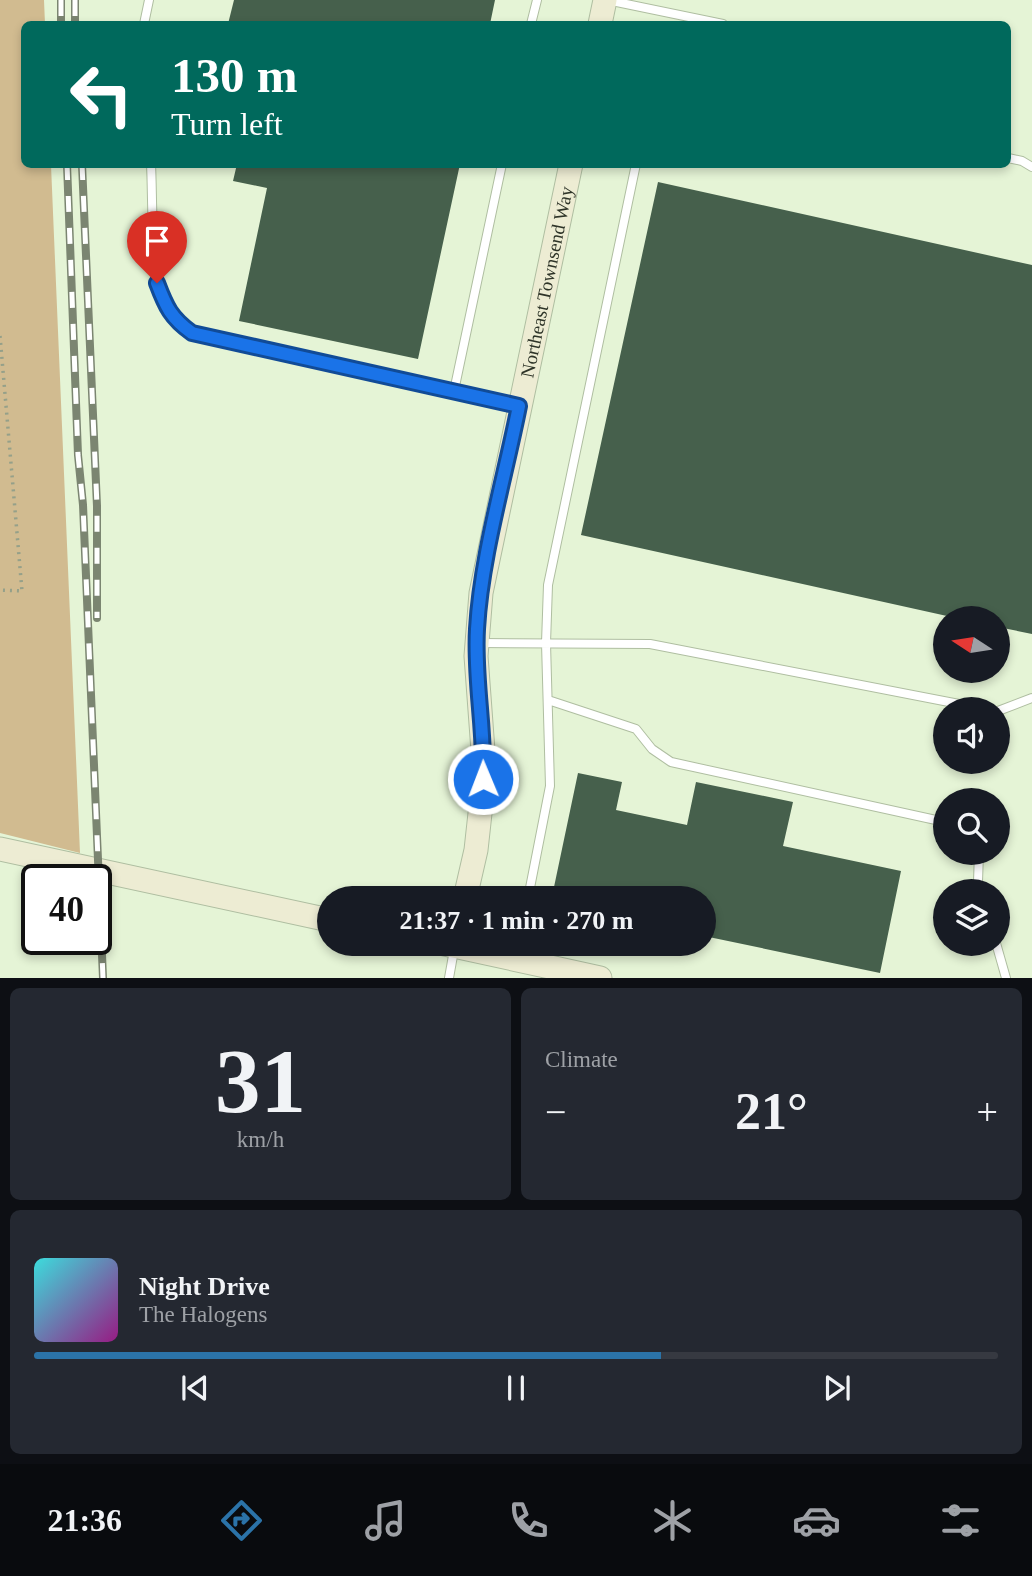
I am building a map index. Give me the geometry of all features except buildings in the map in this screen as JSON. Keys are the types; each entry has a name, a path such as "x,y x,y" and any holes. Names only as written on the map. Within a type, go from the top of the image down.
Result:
{"street":[{"path":"601,21 606,0"},
{"name":"Northeast Townsend Way","path":"468,886 480,821 483,785 477,643 485,572 570,168"},
{"path":"0,849 317,917"},
{"path":"503,956 600,978"}],"lane":[{"path":"145,21 149,0"},
{"path":"532,21 537,0"},
{"path":"606,0 708,21"},
{"path":"664,12 667,0"},
{"path":"1011,159 1032,167"},
{"path":"151,168 157,283 166,306 176,321 192,333 519,406"},
{"path":"454,391 501,168"},
{"path":"530,886 550,786 546,643 548,585 635,168"},
{"path":"477,643 650,644 933,699"},
{"path":"1010,706 1032,698"},
{"path":"548,700 636,729 652,749 671,762 933,819"},
{"path":"449,978 450,956"},
{"path":"1000,956 1006,978"}],"path":[{"path":"0,337 22,591 0,590"}],"shaded area":[{"path":"0,0 44,0 45,21 21,21 21,168 51,168 80,853 0,833"}],"railway":[{"path":"61,0 61,21"},
{"path":"75,0 75,21"},
{"path":"67,168 103,978"},
{"path":"82,168 97,506 97,618"}],"route":[{"path":"157,283 166,306 176,321 192,333 519,406 481,593 477,627 476,656 483,779"}]}
